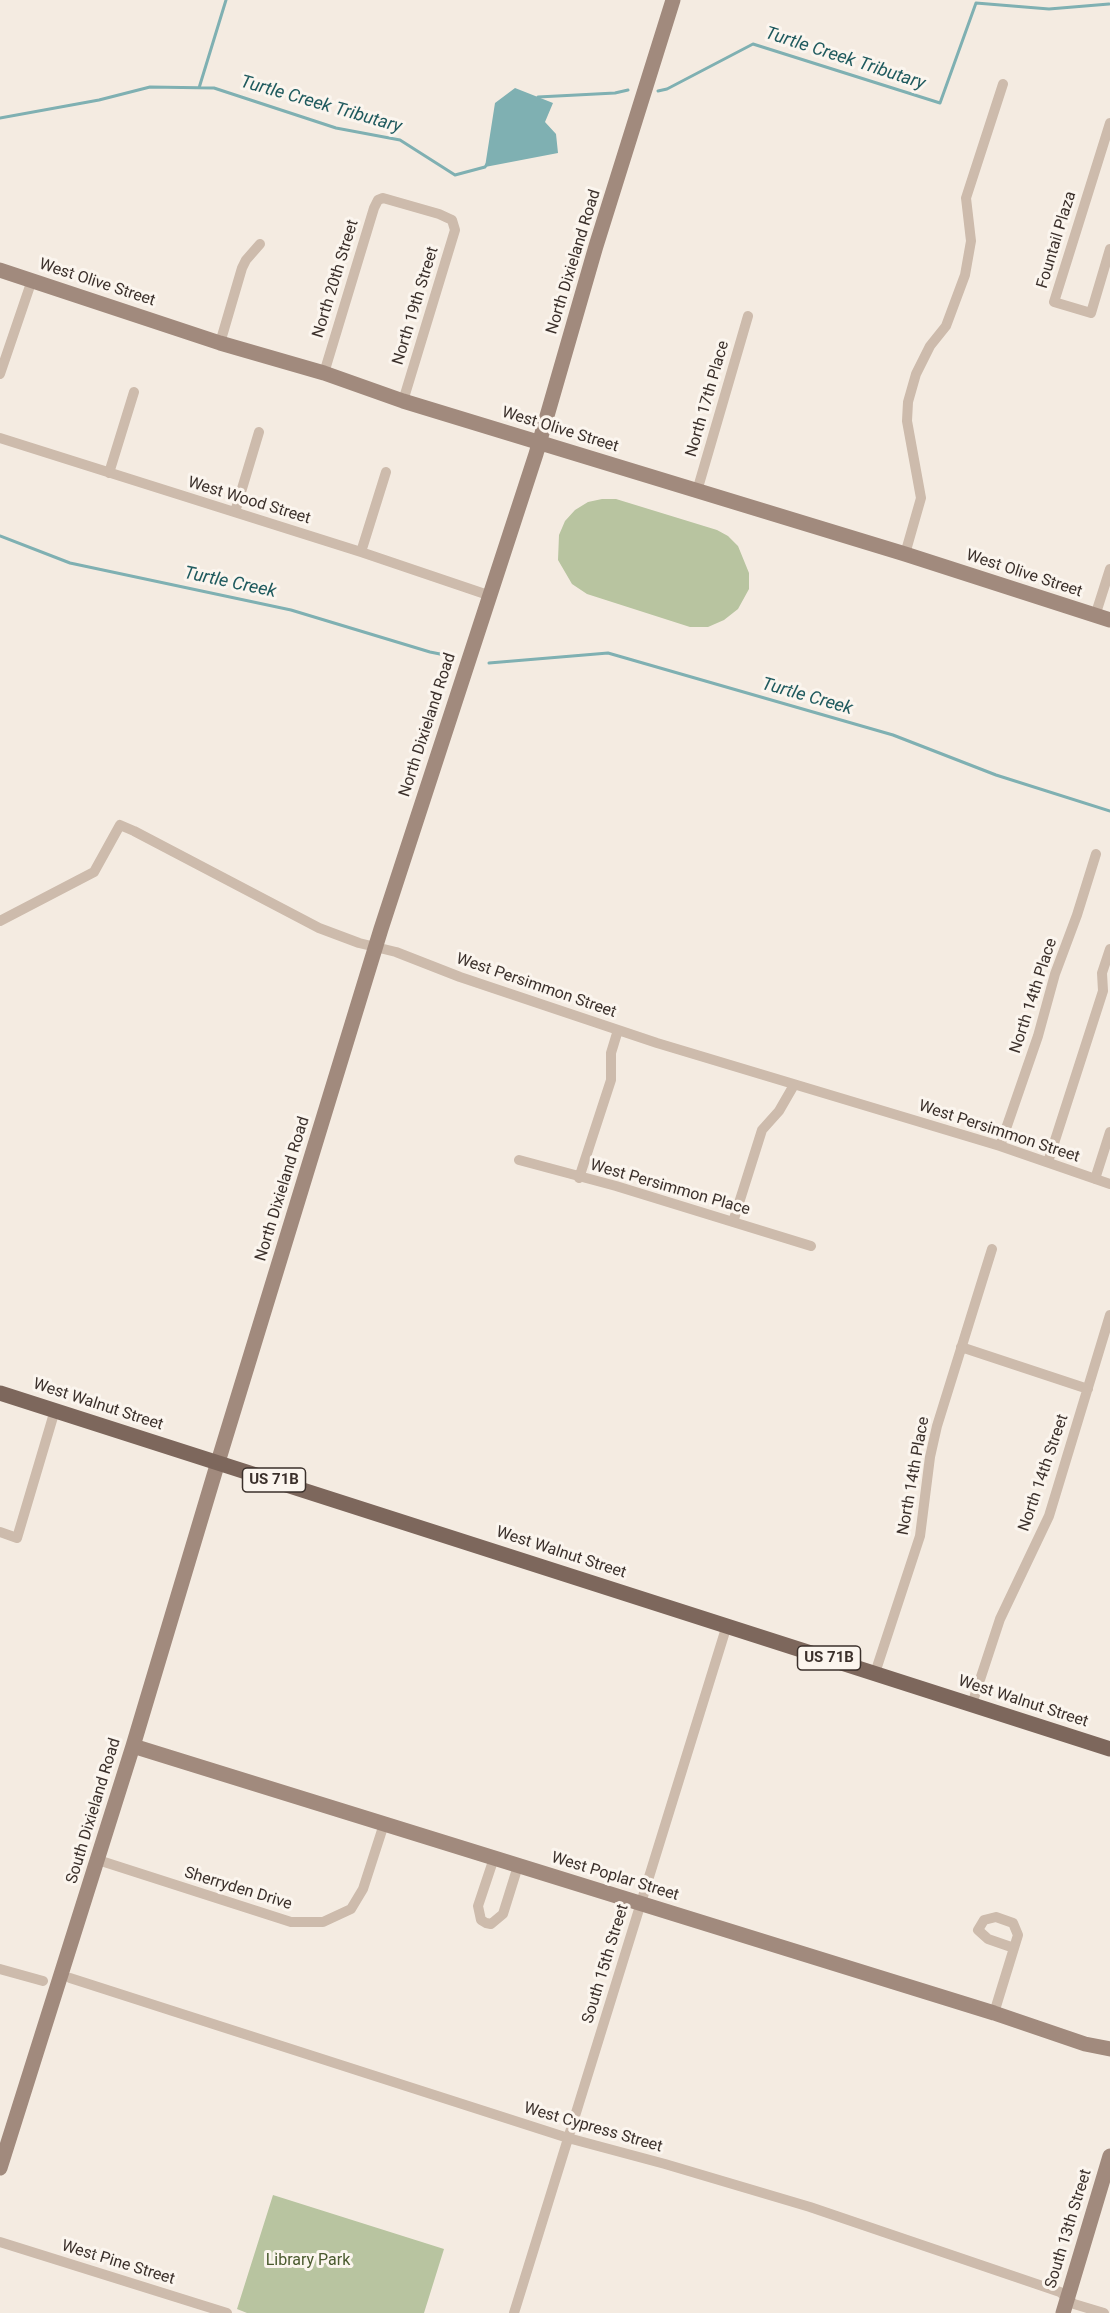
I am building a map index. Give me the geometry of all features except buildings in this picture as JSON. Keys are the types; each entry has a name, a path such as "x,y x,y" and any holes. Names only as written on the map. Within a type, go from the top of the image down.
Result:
{"main road":[{"name":"North Dixieland Road","path":"218,1462 375,948 488,595 540,442 596,246 674,0"},
{"name":"West Olive Street","path":"0,270 220,343 324,373 403,400 905,554 1103,618"},
{"name":"West Walnut Street","path":"0,1393 1110,1749"},
{"name":"South Dixieland Road","path":"0,2168 98,1860 218,1462"},
{"name":"West Poplar Street","path":"133,1746 994,2013 1085,2044 1110,2049"},
{"name":"West Poplar Street","path":"1085,2044 1110,2057"},
{"name":"South 13th Street","path":"1063,2313 1106,2184 1110,2156"}],"street":[{"path":"905,554 921,498 907,421 908,402 916,374 930,346 946,326 965,275 971,241 966,198 1003,84"},
{"name":"Fountail Plaza","path":"1110,123 1054,302 1091,313 1110,253"},
{"name":"North 19th Street","path":"383,198 439,214 452,220 454,230 403,400"},
{"name":"North 20th Street","path":"324,373 374,208 378,200 383,198"},
{"path":"220,343 242,268 260,243"},
{"path":"0,374 32,280"},
{"name":"North 17th Place","path":"697,491 748,316"},
{"path":"108,473 134,392"},
{"path":"235,512 259,432"},
{"name":"West Wood Street","path":"0,438 361,552 488,595"},
{"path":"361,552 386,472"},
{"path":"1103,618 1110,569"},
{"name":"West Persimmon Street","path":"0,921 94,872 120,825 318,928 375,948 396,952 460,977 618,1030 1000,1146 1110,1184"},
{"name":"North 14th Place","path":"1000,1146 1095,854"},
{"path":"1048,1162 1103,991 1102,973 1110,949"},
{"path":"579,1178 611,1080 611,1053 618,1030"},
{"path":"733,1222 762,1130 779,1111 795,1085"},
{"path":"1095,1179 1110,1132"},
{"name":"West Persimmon Place","path":"519,1160 579,1178 616,1186 812,1246"},
{"name":"North 14th Place","path":"875,1673 920,1536 934,1437 992,1249"},
{"name":"North 14th Street","path":"972,1704 1000,1619 1049,1516 1110,1316"},
{"path":"961,1347 1088,1389"},
{"path":"0,1532 17,1538 55,1410"},
{"name":"South 15th Street","path":"514,2313 727,1625"},
{"name":"Sherryden Drive","path":"98,1860 291,1922 323,1922 351,1909 363,1889 384,1824"},
{"path":"494,1858 478,1906 481,1920 486,1923 491,1924 502,1914 518,1866"},
{"path":"994,2013 1014,1948"},
{"path":"0,1969 43,1982"},
{"name":"West Cypress Street","path":"70,1978 568,2138 810,2207 1060,2292 1074,2304 1104,2313"},
{"name":"West Pine Street","path":"0,2242 227,2313"}],"green space":[{"path":"616,499 717,530 728,536 738,546 749,573 749,589 738,609 724,620 708,627 690,627 587,594 572,584 558,560 559,535 565,521 575,510 588,502"},
{"name":"Library Park","path":"273,2195 444,2249 424,2313 247,2313 237,2309"}],"water":[{"path":"515,88 553,103 545,122 556,134 558,153 485,167 495,103"}],"waterway":[{"path":"199,88 226,0"},
{"name":"Turtle Creek Tributary","path":"658,91 667,89 753,44 940,103 976,3 1049,9 1109,4"},
{"name":"Turtle Creek Tributary","path":"0,118 99,100 150,87 214,88 336,128 400,140 455,175 485,167 487,164"},
{"name":"Turtle Creek Tributary","path":"538,97 615,93 628,90"},
{"name":"Turtle Creek","path":"0,536 70,563 291,610 430,652 455,657"},
{"name":"Turtle Creek","path":"489,663 608,653 893,735 996,775 1110,811"}]}
